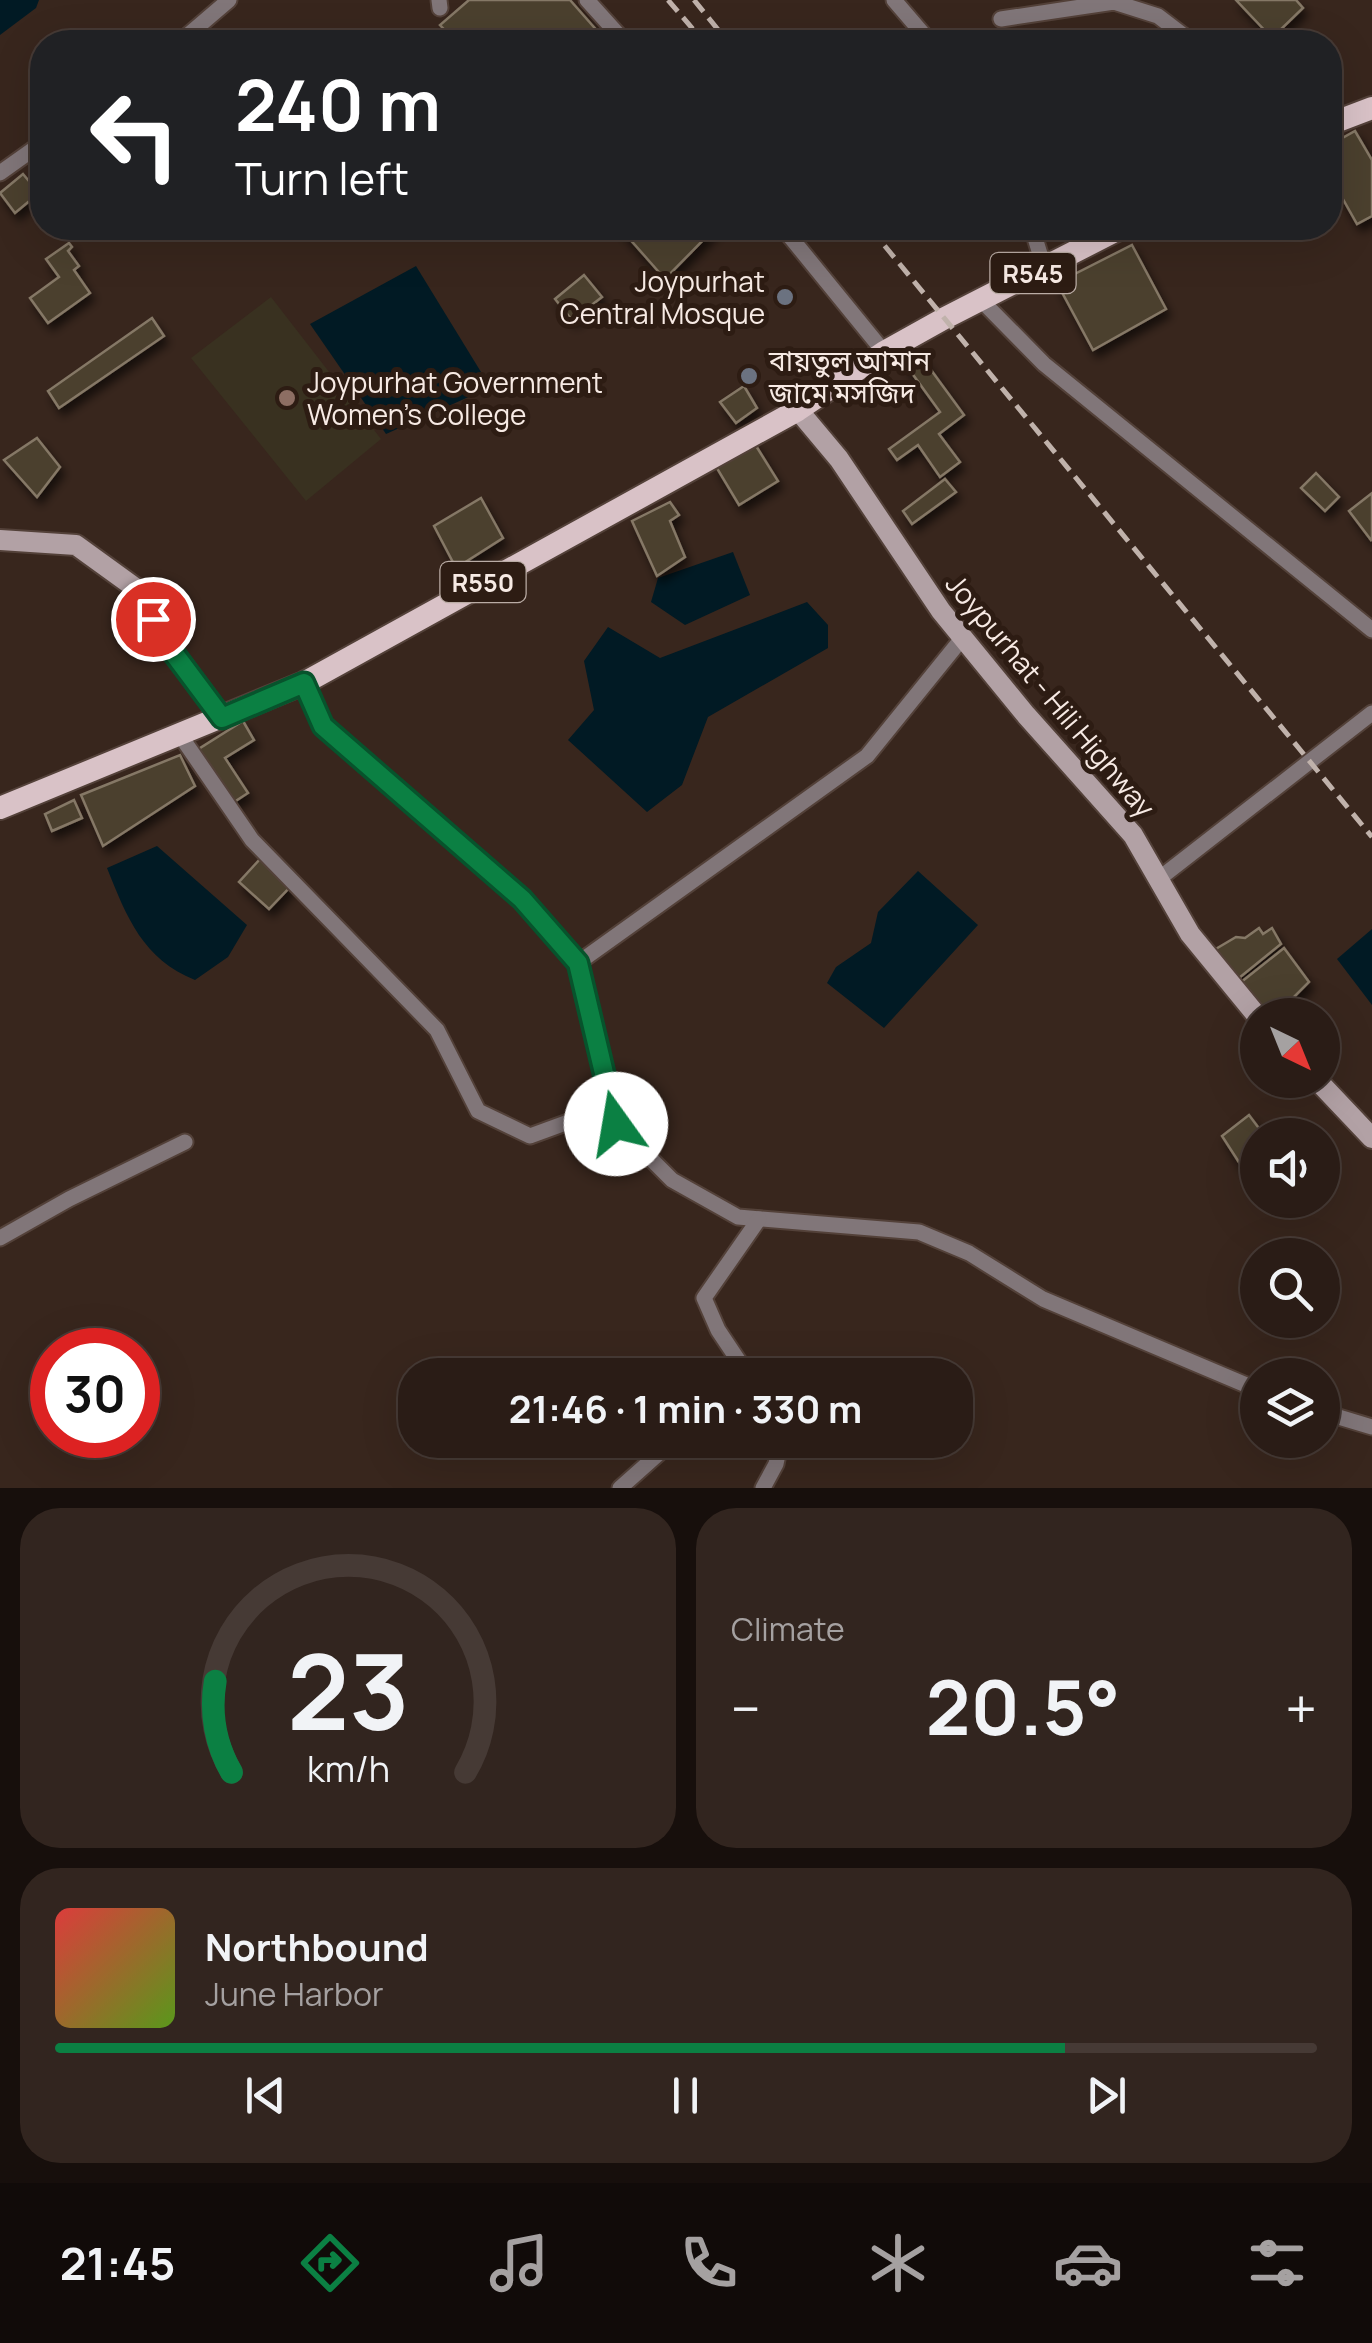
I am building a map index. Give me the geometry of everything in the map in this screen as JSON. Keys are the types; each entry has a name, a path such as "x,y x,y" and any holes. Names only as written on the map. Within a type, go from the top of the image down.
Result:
{"main road":[{"path":"1342,119 1372,108"},
{"name":"R545","path":"946,318 1097,240"},
{"name":"R550","path":"0,808 304,683 798,410 884,352 946,318"},
{"name":"Joypurhat - Hili Highway","path":"798,410 839,459 940,612 1133,836 1190,934 1242,998"},
{"path":"0,540 76,544 134,587 172,651 222,718"},
{"path":"1334,1098 1372,1138"}],"street":[{"path":"194,30 229,0"},
{"path":"587,0 613,30"},
{"path":"894,0 920,30"},
{"path":"1001,19 1080,3 1114,2 1158,16 1176,30"},
{"path":"0,173 30,152"},
{"path":"792,240 884,352"},
{"path":"1036,240 1044,267"},
{"path":"980,300 1044,364 1372,630"},
{"path":"578,963 867,756 964,636"},
{"path":"304,683 323,726 522,899 578,963 616,1124 672,1180 738,1217 919,1232 969,1253 1043,1300 1240,1382"},
{"path":"1160,878 1372,713"},
{"path":"180,735 252,840 437,1030 478,1111 530,1136 612,1106"},
{"path":"0,1238 156,1154 186,1142"},
{"path":"736,1358 704,1298 759,1218"},
{"path":"1340,1417 1372,1427"},
{"path":"620,1488 654,1458"},
{"path":"763,1488 778,1458"}],"shaded area":[{"name":"Joypurhat Government Women's College","path":"271,297 381,439 306,501 191,358"}],"water":[{"path":"0,0 39,0 36,8 0,35"},
{"path":"416,266 481,372 473,395 386,434 310,324"},
{"path":"733,552 750,595 685,625 651,602 658,578"},
{"path":"807,602 828,625 828,648 708,717 682,785 647,812 568,740 594,710 584,661 608,627 660,658"},
{"path":"157,846 247,925 228,957 195,980 162,961 139,935 107,868"},
{"path":"918,871 978,925 884,1028 827,983 836,967 871,943 878,912"},
{"path":"1372,929 1372,1005 1337,959"}],"building":[{"path":"469,0 570,0 596,30 445,30 440,25"},
{"path":"1236,0 1296,0 1303,8 1280,30 1264,30"},
{"path":"1355,131 1372,160 1372,216 1357,224 1342,197 1342,138"},
{"path":"23,174 30,182 30,200 15,213 0,193"},
{"path":"631,240 703,240 665,279"},
{"path":"69,243 72,247 68,251 79,266 74,270 90,293 48,323 30,298 59,277 46,259"},
{"path":"1132,245 1166,309 1093,350 1057,283"},
{"path":"584,275 602,297 572,320 555,299"},
{"path":"152,318 164,336 59,408 48,391"},
{"path":"915,348 964,415 939,434 960,462 940,477 918,445 897,460 889,449 940,412 901,358"},
{"path":"744,386 757,408 736,423 720,402"},
{"path":"37,438 60,467 37,497 4,460"},
{"path":"753,441 778,481 739,505 715,465"},
{"path":"1316,473 1339,497 1325,511 1301,488"},
{"path":"945,479 956,492 912,524 903,511"},
{"path":"1372,493 1372,539 1371,540 1349,511"},
{"path":"481,498 503,538 456,568 434,526"},
{"path":"670,502 679,515 670,521 685,557 657,576 632,521"},
{"path":"243,721 254,740 225,758 248,793 231,804 197,750"},
{"path":"180,755 195,786 103,846 81,795"},
{"path":"74,800 82,818 52,831 45,814"},
{"path":"261,858 291,886 269,909 239,882"},
{"path":"1259,928 1263,934 1272,928 1281,944 1239,978 1214,950"},
{"path":"1284,948 1309,982 1293,998 1253,998 1240,983"},
{"path":"1240,1122 1240,1164 1222,1136"}],"railway":[{"path":"668,0 694,30"},
{"path":"694,0 718,30"},
{"path":"880,240 1372,837"}],"place":[{"name":"Joypurhat Central Mosque","path":"785,297"},
{"name":"বায়তুল আমান জামে মসজিদ","path":"749,376"},
{"name":"Joypurhat Government Women's College","path":"287,398"}],"route":[{"path":"153,619 222,718 304,683 323,726 522,899 578,963 616,1124"}]}
